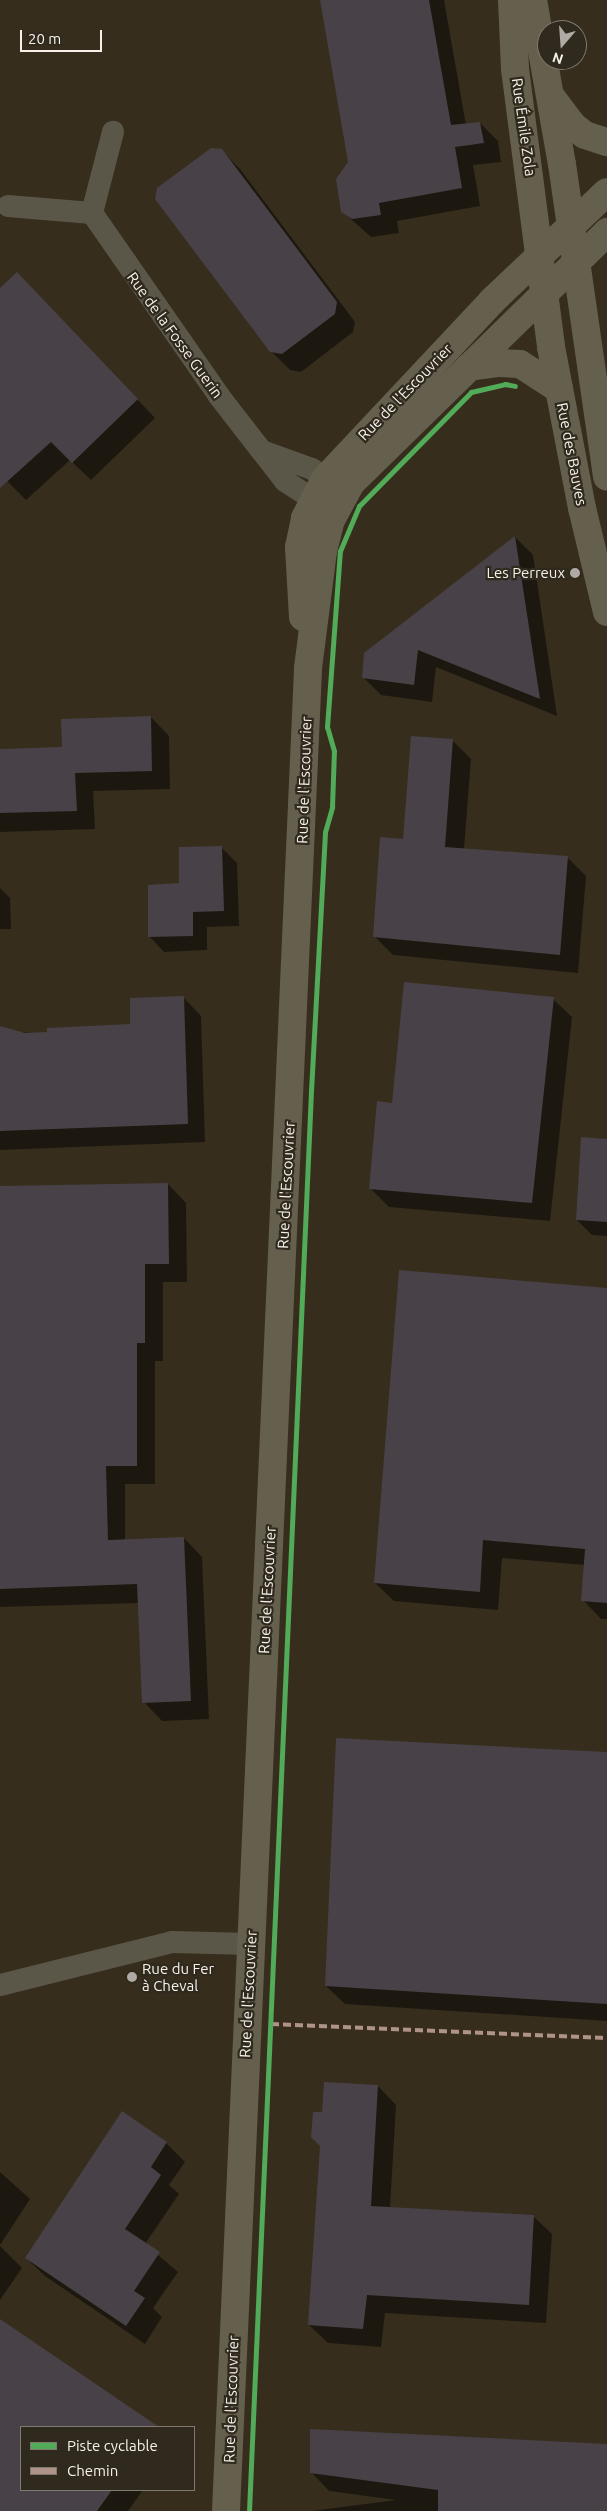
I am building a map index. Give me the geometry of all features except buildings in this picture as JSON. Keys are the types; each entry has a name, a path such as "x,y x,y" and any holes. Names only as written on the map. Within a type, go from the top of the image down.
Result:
{"street":[{"name":"Rue Émile Zola","path":"512,0 515,69 542,275"},
{"name":"Rue Émile Zola","path":"533,0 552,97 568,220"},
{"path":"552,97 572,125 585,135 607,142"},
{"path":"8,206 92,213 113,132"},
{"path":"542,275 568,220 607,192"},
{"name":"Rue de la Fosse Guerin","path":"92,213 219,396 265,452 312,469 329,495"},
{"name":"Rue des Bauves","path":"568,220 607,477"},
{"path":"542,275 576,263 607,232"},
{"name":"Rue de l'Escouvrier","path":"329,495 379,454 469,368 542,275"},
{"name":"Rue de l'Escouvrier","path":"226,2511 308,668 329,495 542,275"},
{"name":"Rue des Bauves","path":"542,275 559,389 607,612"},
{"path":"469,368 499,363 520,364 559,389"},
{"path":"0,1985 172,1942 250,1944"}],"shaded area":[{"path":"0,0 607,0 607,2511 0,2511"}],"marked path":[{"path":"271,2024 607,2038"}],"cycle path":[{"path":"249,2511 311,1091 325,832 332,807 334,751 327,727 340,551 359,506 471,392 505,384 515,386"}],"place":[{"name":"Les Perreux","path":"575,573"},
{"name":"Rue du Fer à Cheval","path":"132,1977"}]}
